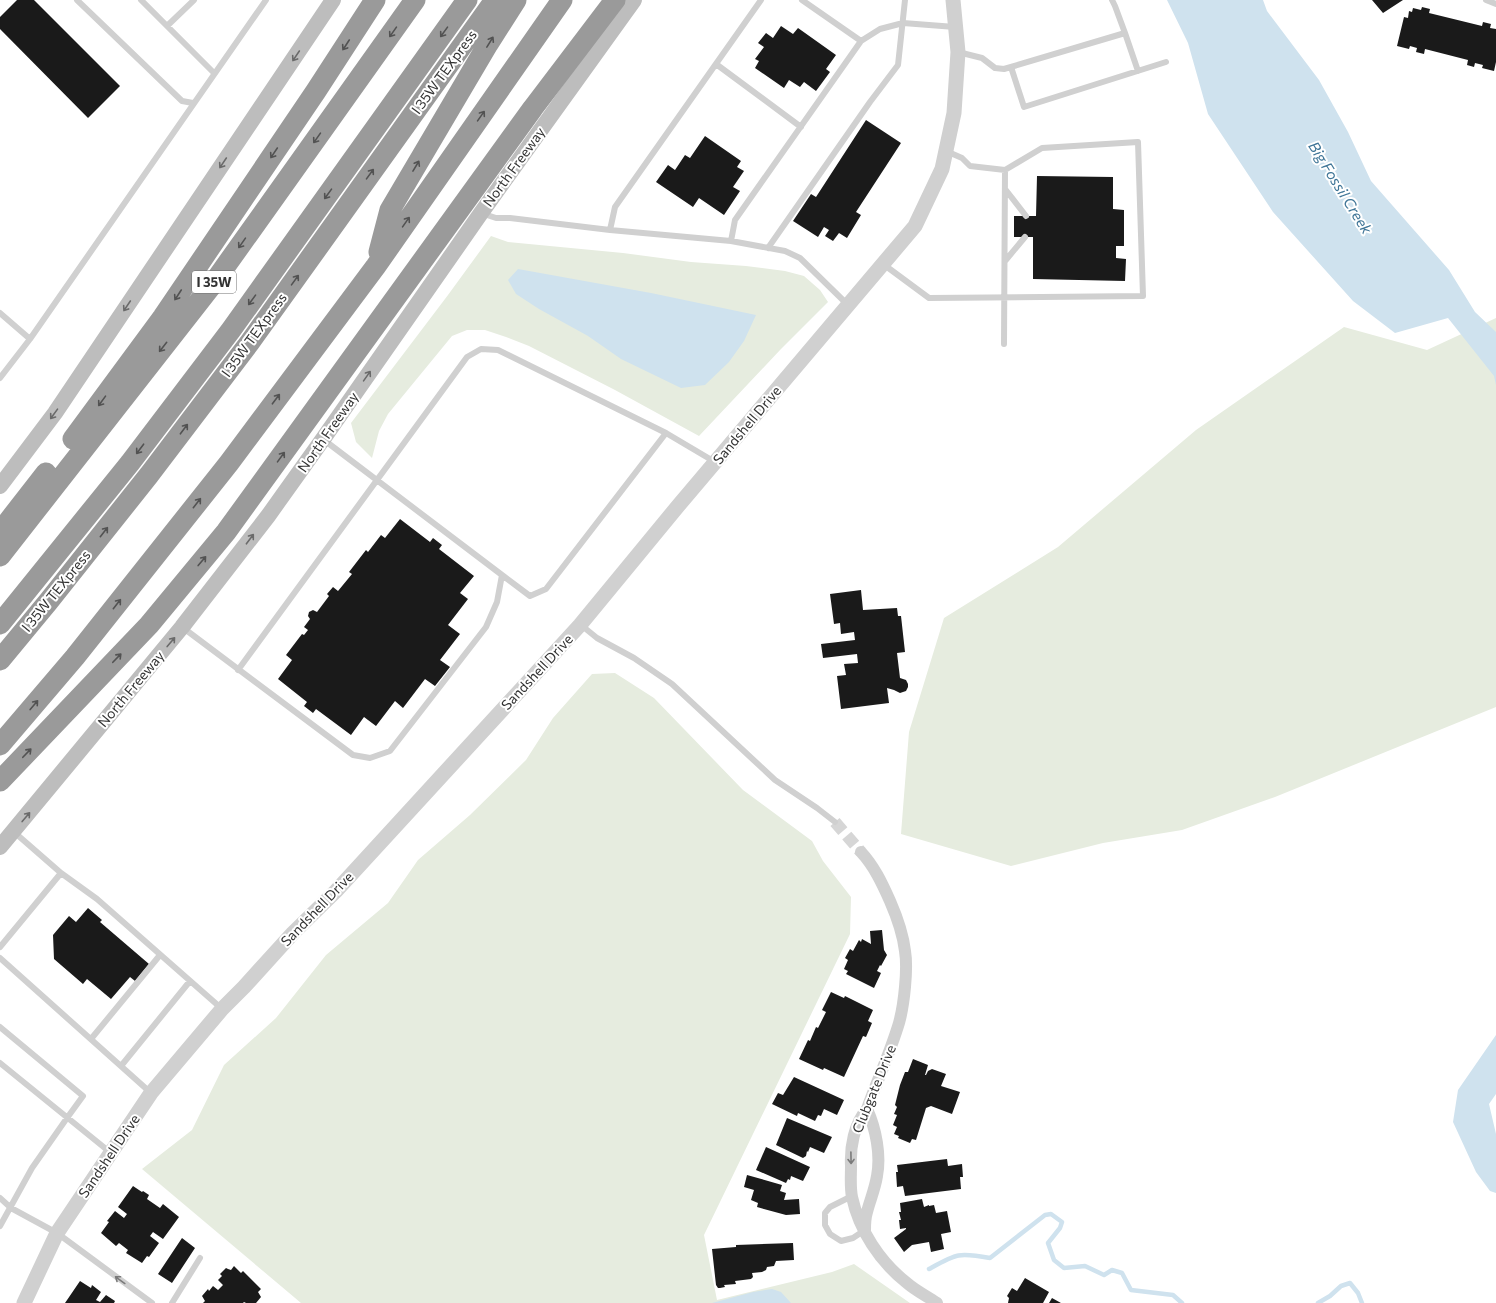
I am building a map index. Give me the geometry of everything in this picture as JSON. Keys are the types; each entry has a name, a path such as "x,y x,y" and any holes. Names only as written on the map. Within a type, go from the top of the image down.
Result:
{"highway":[{"path":"0,532 82,427 163,317 316,91 375,0"},
{"name":"I 35W","path":"0,556 212,285 415,0"},
{"name":"I 35W TEXpress","path":"0,624 130,463 231,330 467,0"},
{"name":"I 35W TEXpress","path":"0,660 149,475 250,342 495,0"},
{"path":"376,266 390,210 488,44 516,0"},
{"path":"0,746 75,657 224,469 376,266 562,0"},
{"path":"0,781 149,624 226,532 533,108 615,0"}],"main road":[{"path":"0,486 55,413 333,0"},
{"name":"North Freeway","path":"0,847 14,832 182,627 268,516 481,213 634,0"}],"street":[{"name":"Sandshell Drive","path":"24,1303 57,1233 151,1093 222,1009 293,933 336,891 580,625 715,462 915,226 942,168 954,113 958,52 954,0"},
{"name":"Clubgate Drive","path":"860,852 868,860 879,877 897,916 906,952 904,997 899,1022 867,1110 860,1117 850,1150 852,1196 857,1215 873,1247 896,1274 908,1284 937,1303"},
{"path":"865,1230 867,1212 872,1198 879,1161 871,1118 867,1110"}],"lane":[{"path":"77,0 182,101 193,104"},
{"path":"141,0 214,73"},
{"path":"167,26 194,0"},
{"path":"0,378 30,339 266,0"},
{"path":"610,230 615,207 761,0"},
{"path":"802,0 861,41"},
{"path":"768,248 898,64 905,0"},
{"path":"1112,0 1138,70"},
{"path":"1486,0 1496,4"},
{"path":"731,241 735,220 861,41 880,29 903,23 956,27"},
{"path":"958,52 982,58 995,68 1004,69 1125,33"},
{"path":"1011,67 1024,107 1166,62"},
{"path":"716,64 801,127"},
{"path":"883,264 929,298 1143,296 1138,142 1042,148 1005,170 970,166 962,158 946,150"},
{"path":"1004,344 1005,170"},
{"path":"1005,189 1026,216"},
{"path":"481,213 496,218 510,218 610,230 731,241 785,251 800,258 848,305"},
{"path":"1005,261 1025,237"},
{"path":"0,313 30,339"},
{"path":"238,670 467,357 481,349 498,350 666,433 715,462"},
{"path":"323,439 530,596 546,589 666,433"},
{"path":"182,627 353,755 370,758 390,751 486,627 497,602 502,575"},
{"path":"580,625 597,638 634,658 672,684 775,780 835,822"},
{"path":"14,832 61,873 97,898 222,1009"},
{"path":"0,948 61,873"},
{"path":"90,1039 160,955"},
{"path":"0,958 151,1093"},
{"path":"121,1066 190,981"},
{"path":"0,1027 83,1096 32,1168 0,1226"},
{"path":"0,1063 110,1153"},
{"path":"852,1196 830,1207 825,1213 824,1225 830,1234 841,1240 853,1238 865,1230"},
{"path":"0,1198 10,1208 57,1233 152,1303"},
{"path":"172,1303 200,1258"}],"shaded area":[{"path":"491,236 508,242 785,271 804,276 820,290 828,302 781,349 699,436 615,390 529,346 485,330 467,330 452,336 388,414 379,431 372,458 356,442 351,423"},
{"path":"1496,318 1496,707 1275,797 1182,830 1103,843 1011,866 901,834 909,732 944,618 1058,547 1196,430 1344,327 1427,350"},
{"path":"615,673 654,698 743,790 812,841 823,861 851,897 850,934 704,1235 717,1300 832,1272 854,1264 910,1303 301,1303 142,1169 192,1130 224,1065 276,1018 326,955 388,903 418,860 470,815 526,760 553,718 592,674"}],"water":[{"name":"Big Fossil Creek","path":"1167,0 1263,0 1267,11 1319,80 1348,132 1371,181 1449,270 1475,312 1496,332 1496,385 1494,376 1448,318 1395,333 1353,301 1273,212 1208,114 1188,43"},
{"path":"518,269 651,293 756,315 744,341 729,362 705,385 681,388 621,359 588,336 539,309 516,294 508,280"},
{"path":"1496,1035 1496,1094 1489,1104 1496,1134 1496,1193 1490,1191 1476,1172 1453,1122 1458,1090"},
{"path":"772,1289 781,1292 791,1303 712,1303 753,1292"}],"building":[{"path":"17,0 34,0 120,86 88,118 0,29 0,17"},
{"path":"1372,0 1403,0 1383,13"},
{"path":"1422,7 1430,9 1429,13 1482,26 1483,22 1491,24 1490,28 1496,29 1496,62 1494,71 1482,68 1483,65 1475,63 1474,67 1467,65 1468,60 1425,49 1424,54 1416,52 1417,48 1410,46 1409,49 1397,46 1404,17 1408,18 1409,11 1412,12 1413,8 1421,10"},
{"path":"781,26 793,34 798,28 836,55 826,69 830,72 816,91 804,82 800,87 789,80 784,88 755,68 759,61 755,59 764,47 758,43 766,33 773,38"},
{"path":"866,120 901,143 856,212 861,215 847,238 839,233 833,241 825,236 829,230 824,227 818,237 793,221 811,194 816,197"},
{"path":"705,136 741,161 737,167 744,171 733,187 740,191 724,215 699,198 693,207 656,182 668,165 675,170 685,155 690,158"},
{"path":"1037,176 1113,177 1113,209 1124,210 1124,246 1116,246 1116,258 1126,259 1125,281 1033,279 1033,237 1014,237 1014,216 1036,216"},
{"path":"400,519 430,542 433,538 442,545 439,549 474,576 460,593 468,599 448,625 460,634 440,660 450,667 435,686 425,679 403,708 395,701 376,726 364,717 351,735 316,709 313,713 304,706 307,702 278,679 292,660 286,655 302,634 304,635 308,630 304,627 310,619 308,616 309,612 313,610 317,612 329,596 327,594 333,587 338,591 352,574 349,572 366,550 368,552 381,535 385,538"},
{"path":"861,590 863,610 897,608 898,616 901,616 905,652 897,653 900,678 906,680 908,687 906,691 900,693 887,688 889,703 841,709 837,676 846,675 844,664 858,663 857,654 823,658 821,644 855,640 854,632 841,634 840,623 834,624 830,594"},
{"path":"88,908 102,920 100,922 149,964 135,981 130,977 111,999 87,979 83,984 54,959 53,935 69,916 76,922"},
{"path":"882,930 884,950 887,955 877,971 881,973 874,988 846,974 848,971 844,969 848,960 845,958 850,949 853,951 859,940 861,942 862,939 871,944 870,931"},
{"path":"831,992 844,998 845,996 873,1010 868,1021 872,1023 866,1037 863,1036 844,1077 824,1068 823,1070 799,1059 808,1040 810,1041 816,1027 818,1028 826,1012 822,1010"},
{"path":"913,1059 928,1065 925,1075 932,1069 946,1074 941,1086 960,1092 952,1114 931,1106 926,1108 916,1140 912,1139 910,1143 898,1138 899,1136 894,1134 897,1127 893,1125 897,1115 894,1114 897,1107 895,1105 900,1085 905,1072 908,1072"},
{"path":"794,1077 844,1100 837,1115 824,1109 821,1116 818,1115 815,1121 798,1113 797,1116 772,1104 778,1093 783,1095"},
{"path":"787,1118 832,1137 824,1153 810,1147 806,1156 803,1158 776,1145"},
{"path":"766,1147 810,1167 803,1181 791,1176 790,1180 788,1179 786,1183 756,1170"},
{"path":"947,1159 948,1166 962,1164 963,1177 960,1177 961,1189 905,1196 903,1186 897,1187 897,1165"},
{"path":"747,1175 782,1185 780,1191 786,1193 784,1200 799,1199 800,1214 786,1215 757,1207 758,1203 751,1200 754,1190 744,1187"},
{"path":"133,1186 149,1195 147,1199 160,1208 163,1204 179,1217 163,1239 153,1232 150,1236 159,1243 149,1257 147,1256 142,1263 126,1253 128,1250 119,1243 116,1246 101,1233 109,1222 107,1221 115,1211 124,1218 127,1214 118,1207"},
{"path":"922,1199 924,1207 934,1205 936,1213 947,1211 951,1232 941,1234 944,1249 931,1252 929,1242 912,1245 904,1252 894,1238 906,1229 900,1229 900,1203"},
{"path":"182,1238 195,1248 172,1283 158,1274"},
{"path":"793,1243 794,1260 776,1261 774,1266 767,1267 766,1270 762,1272 752,1273 753,1277 751,1279 735,1281 736,1284 724,1285 725,1287 720,1288 716,1285 712,1249 736,1247 736,1245"},
{"path":"234,1266 241,1273 243,1271 261,1289 258,1292 261,1297 256,1303 203,1303 205,1301 202,1296 208,1289 209,1291 213,1286 218,1290 223,1285 218,1280 222,1276 220,1274 226,1268 231,1270"},
{"path":"1025,1278 1049,1292 1043,1303 1008,1303 1009,1298 1007,1296 1012,1288 1017,1291"},
{"path":"80,1281 91,1288 92,1285 101,1292 96,1300 100,1302 106,1295 115,1301 114,1303 65,1303"},
{"path":"1052,1298 1061,1303 1049,1303"}],"waterway":[{"path":"929,1269 952,1257 971,1255 990,1258 1045,1215 1051,1214 1062,1222 1060,1228 1048,1243 1054,1260 1064,1268 1085,1266 1104,1275 1112,1270 1122,1273 1131,1290 1173,1295 1182,1303"},
{"path":"1318,1303 1330,1296 1341,1286 1350,1283 1358,1293 1362,1303"}],"tunnel":[{"path":"835,822 861,852"}]}
